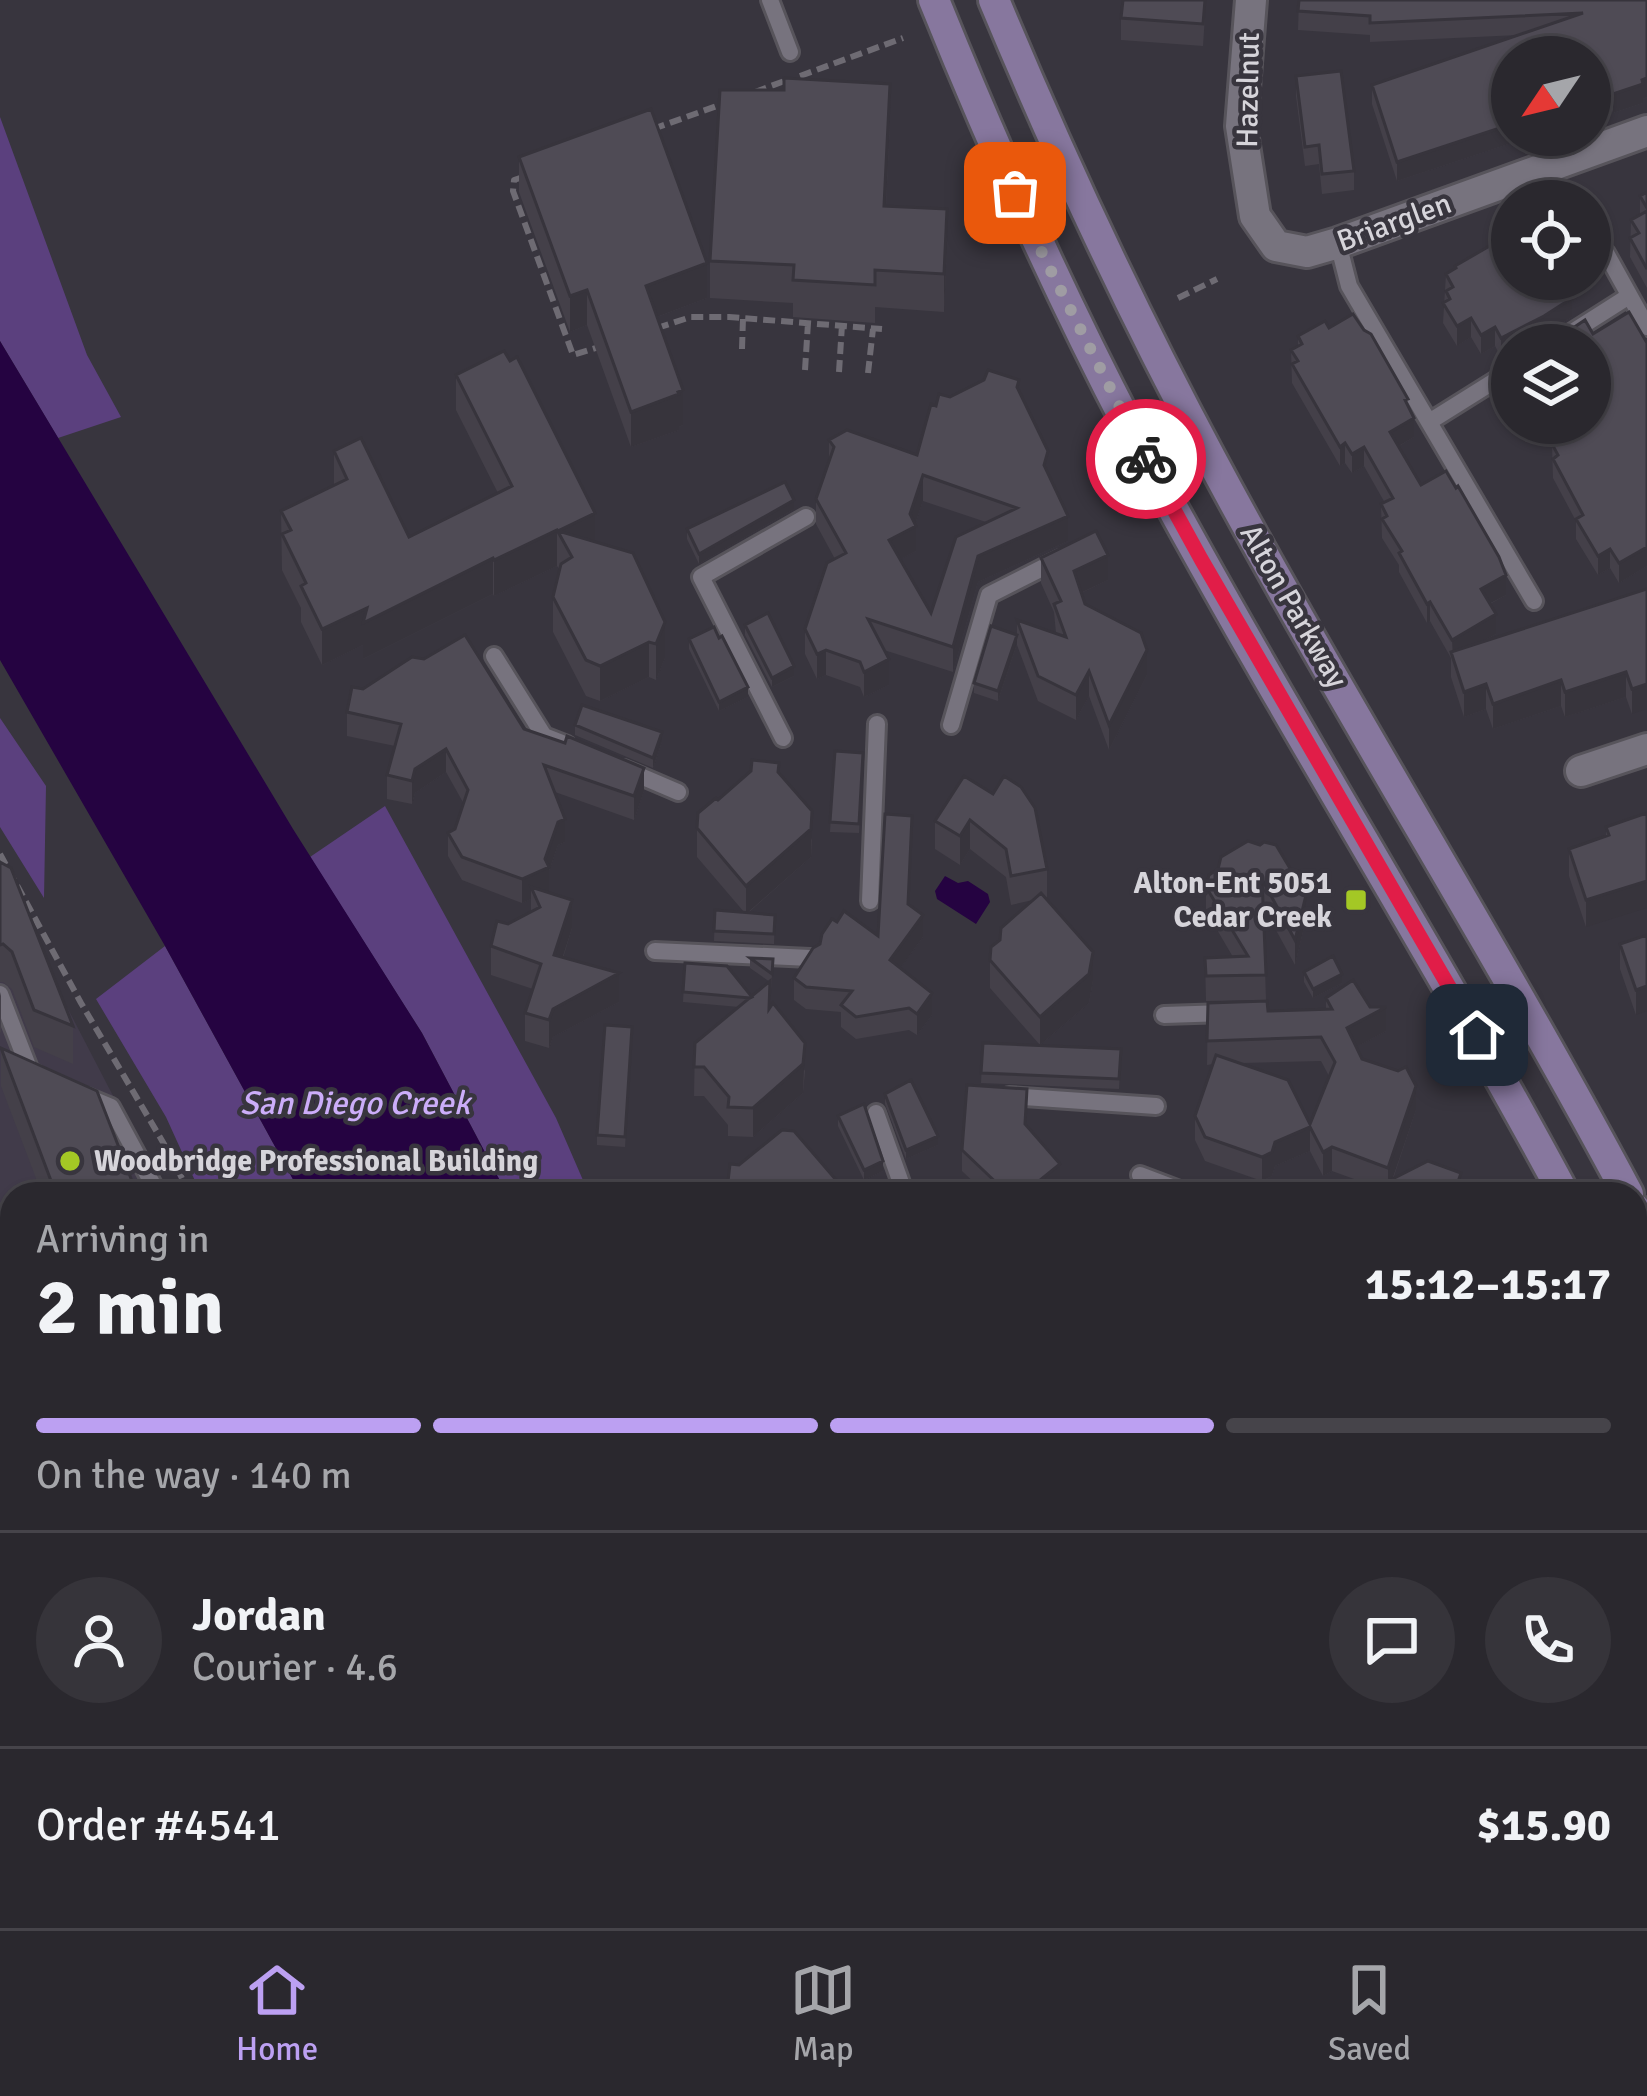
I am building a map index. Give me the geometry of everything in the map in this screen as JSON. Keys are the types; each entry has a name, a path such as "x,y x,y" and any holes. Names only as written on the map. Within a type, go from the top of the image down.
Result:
{"main road":[{"name":"Alton Parkway","path":"934,0 1032,232 1128,425 1557,1182"},
{"name":"Alton Parkway","path":"994,0 1094,225 1202,443 1530,1013 1622,1182"}],"street":[{"name":"Hazelnut","path":"1251,0 1241,126 1256,216 1276,246"},
{"name":"Briarglen","path":"1276,246 1307,252 1339,243 1647,131"},
{"path":"1581,771 1647,749"}],"lane":[{"path":"770,0 790,52"},
{"path":"1339,243 1349,286 1534,601"},
{"path":"1611,262 1647,327"},
{"path":"1585,324 1630,296"},
{"path":"1429,422 1491,383"},
{"path":"783,738 700,577 806,518"},
{"path":"951,724 989,595 1069,555"},
{"path":"494,656 544,736 583,752"},
{"path":"870,901 877,724"},
{"path":"602,760 678,792"},
{"path":"655,951 810,958"},
{"path":"0,994 30,1071 50,1080"},
{"path":"1164,1015 1252,1012"},
{"path":"70,1089 111,1107 152,1182"},
{"path":"984,1095 1156,1106"},
{"path":"875,1113 901,1182"},
{"path":"1140,1175 1158,1182"}],"path":[{"path":"752,93 904,38"},
{"path":"644,133 730,101"},
{"path":"536,172 514,180 514,190 573,355 613,343"},
{"path":"1178,298 1217,279"},
{"path":"652,330 691,317 878,328 868,373"},
{"path":"742,349 743,317"},
{"path":"805,370 808,323"},
{"path":"839,373 842,326"},
{"path":"0,854 184,1182"}],"shaded area":[{"path":"0,117 87,355 121,417 58,438 0,341"},
{"path":"0,718 46,786 44,898 0,827"},
{"path":"385,806 556,1118 584,1182 501,1182 422,1033 310,857"},
{"path":"0,878 158,1182 0,1182"},
{"path":"165,946 294,1182 196,1182 166,1117 96,999"}],"water":[{"name":"San Diego Creek","path":"0,341 293,829 422,1033 501,1182 294,1182 0,660"},
{"path":"945,876 958,883 968,881 988,894 990,902 976,924 937,899 935,891"}],"building":[{"path":"1123,0 1205,0 1203,24 1121,18"},
{"path":"1299,0 1647,0 1647,78 1643,84 1613,94 1611,36 1516,36 1583,13 1370,23 1370,16 1298,11"},
{"path":"1491,44 1491,131 1397,162 1372,85"},
{"path":"1341,71 1354,171 1322,174 1319,145 1305,147 1296,76"},
{"path":"784,78 890,84 884,206 947,209 944,274 875,270 875,285 793,280 794,265 710,261 720,90 784,90"},
{"path":"651,109 707,263 646,286 683,390 631,412 587,290 570,296 519,157"},
{"path":"1647,211 1647,269 1630,238 1639,233 1631,220"},
{"path":"1491,245 1491,300 1569,300 1528,324 1491,324 1481,335 1471,318 1457,326 1443,303 1450,299 1446,291 1453,287 1446,274"},
{"path":"1629,312 1647,343 1647,547 1619,563 1610,549 1598,556 1576,519 1583,515 1553,459 1558,455 1552,444 1611,444 1609,324"},
{"path":"1353,314 1371,334 1408,399 1414,418 1390,432 1421,485 1446,471 1506,575 1481,589 1496,614 1452,640 1430,602 1427,604 1382,519 1387,516 1381,504 1393,498 1364,447 1352,454 1345,443 1340,447 1292,364 1298,361 1291,350 1302,344 1298,336 1325,321 1329,328"},
{"path":"504,351 510,361 517,357 595,513 558,531 633,553 665,622 656,644 649,642 600,666 586,660 553,597 561,564 572,557 557,530 363,623 367,608 322,629 282,534 291,530 281,511 347,479 334,451 361,438 409,537 512,486 456,375"},
{"path":"988,370 1019,380 1017,387 1048,451 1044,465 1068,516 978,556 953,647 868,619 889,659 864,672 860,662 826,650 817,654 805,629 827,563 846,553 816,499 834,447 829,440 847,430 917,455 931,404 936,406 939,394 950,397 984,380","holes":["923,475 1017,508 956,537 931,613 889,540 916,526 910,514"]},
{"path":"785,482 794,500 699,554 687,529"},
{"path":"1096,531 1108,555 1074,571 1085,604 1141,633 1147,650 1109,725 1089,671 1076,695 1038,676 1017,620 1066,637 1054,604 1061,601 1041,558"},
{"path":"1647,589 1647,684 1632,689 1626,672 1565,692 1561,680 1493,704 1486,684 1464,692 1451,652"},
{"path":"768,613 794,666 772,678 745,625"},
{"path":"991,626 1017,635 998,691 974,683"},
{"path":"714,627 748,687 719,702 689,639"},
{"path":"465,635 524,729 565,743 567,736 644,768 634,796 544,765 565,819 558,822 545,859 549,867 522,879 462,857 448,833 455,829 468,790 446,749 415,769 412,781 387,775 401,724 347,712 352,687 363,689 412,657 424,659"},
{"path":"582,705 662,732 653,758 575,725"},
{"path":"835,751 863,753 859,824 830,822"},
{"path":"752,760 779,763 778,772 812,811 811,829 746,886 697,828 698,813 751,771"},
{"path":"964,776 993,794 1004,776 1021,787 1035,808 1047,869 1011,876 1006,849 970,820 960,836 935,821"},
{"path":"1647,813 1647,881 1586,900 1569,849 1609,835 1606,827"},
{"path":"885,814 912,816 908,904 923,915 890,960 932,993 917,1014 909,1008 856,1017 841,1005 852,991 806,987 794,978 832,919 837,922 844,911 878,936"},
{"path":"1248,841 1276,845 1306,895 1295,940 1262,879 1266,975 1206,976 1205,958 1248,956 1206,887 1221,857"},
{"path":"0,862 11,868 73,1026 34,1010 12,952 0,945"},
{"path":"531,887 572,900 554,955 619,973 553,1009 549,1020 525,1013 541,964 491,946 497,921 508,924 540,907"},
{"path":"1041,893 1093,952 1089,974 1040,1017 990,960 1001,928"},
{"path":"715,910 775,915 774,934 714,931"},
{"path":"1647,935 1647,986 1636,990 1620,944"},
{"path":"1333,956 1342,974 1313,989 1304,972"},
{"path":"750,958 773,959 772,974"},
{"path":"685,963 727,966 752,997 683,992"},
{"path":"1353,980 1370,1007 1386,1007 1347,1028 1362,1059 1398,1071 1406,1067 1416,1086 1388,1168 1332,1147 1323,1152 1310,1127 1275,1142 1272,1152 1262,1157 1205,1137 1195,1116 1216,1055 1288,1080 1310,1124 1335,1062 1321,1037 1207,1041 1208,1003 1267,1001 1268,1011 1332,1009 1326,998"},
{"path":"770,981 769,1009 773,1003 805,1043 803,1064 753,1108 728,1107 729,1097 704,1067 694,1067 695,1043"},
{"path":"605,1025 632,1027 625,1137 597,1135"},
{"path":"983,1043 1121,1049 1119,1079 981,1073"},
{"path":"1,1048 97,1091 132,1182 51,1182"},
{"path":"911,1080 938,1136 906,1150 885,1094"},
{"path":"967,1085 1027,1089 1025,1124 1060,1164 1038,1182 996,1182 962,1150"},
{"path":"864,1104 883,1161 864,1170 838,1116"},
{"path":"782,1130 794,1131 838,1182 728,1182 730,1164 739,1165"},
{"path":"1428,1161 1461,1173 1458,1182 1387,1182"}],"way so far":[{"path":"1015,193 1146,459"}],"place":[{"name":"Alton-Ent 5051 Cedar Creek","path":"1356,900"},
{"name":"Woodbridge Professional Building","path":"70,1161"}],"route":[{"path":"1146,459 1477,1035"}]}
